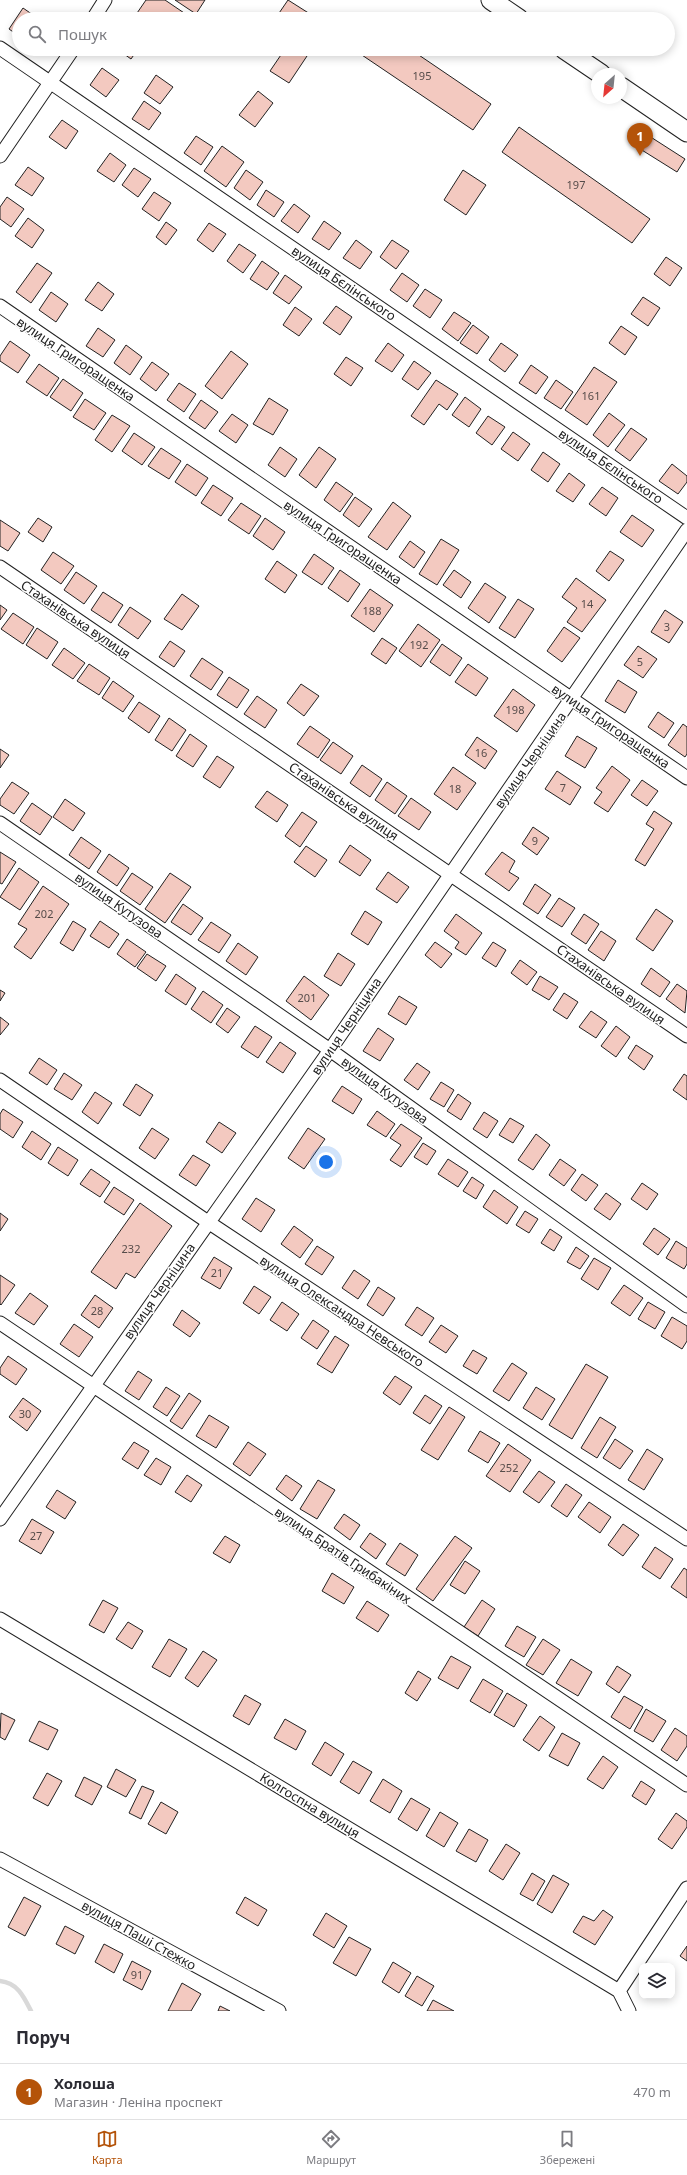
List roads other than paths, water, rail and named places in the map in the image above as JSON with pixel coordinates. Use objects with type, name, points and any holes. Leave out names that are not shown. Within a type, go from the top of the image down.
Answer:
[{"type":"main road","points":[[490,0],[508,12]]},
{"type":"main road","points":[[574,56],[592,68]]},
{"type":"main road","points":[[627,91],[687,132]]},
{"type":"street","points":[[97,12],[105,0]]},
{"type":"street","name":"вулиця Бєлінського","points":[[0,48],[687,518]]},
{"type":"street","points":[[0,156],[68,56]]},
{"type":"street","name":"вулиця Григоращенка","points":[[0,306],[687,778]]},
{"type":"street","name":"вулиця Черніцина","points":[[0,1519],[92,1386],[330,1050],[450,873],[572,700],[687,530]]},
{"type":"street","name":"Стаханівська вулиця","points":[[0,567],[687,1036]]},
{"type":"street","name":"вулиця Кутузова","points":[[0,823],[330,1050],[687,1306]]},
{"type":"street","name":"вулиця Олександра Невського","points":[[0,1080],[208,1222],[687,1539]]},
{"type":"street","name":"вулиця Братів Грибакіних","points":[[0,1323],[687,1785]]},
{"type":"street","name":"Колгоспна вулиця","points":[[0,1619],[619,1992]]},
{"type":"street","name":"вулиця Паші Стежко","points":[[0,1859],[279,2011]]},
{"type":"street","points":[[629,2011],[619,1992],[687,1888]]},
{"type":"waterway","points":[[0,1981],[6,1982],[16,1988],[23,1996],[31,2011]]},
{"type":"place","name":"Холоша","points":[[640,156]]}]
